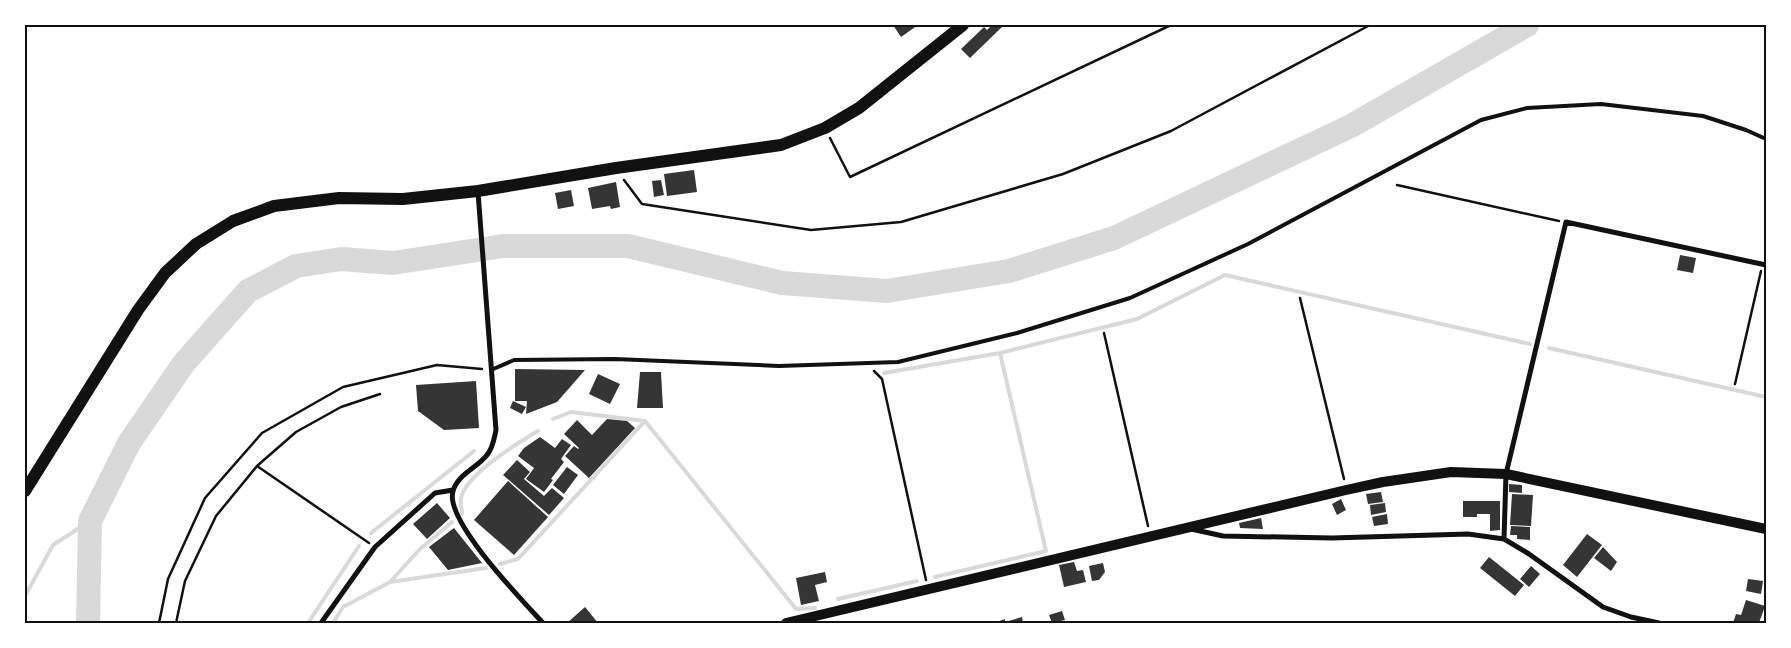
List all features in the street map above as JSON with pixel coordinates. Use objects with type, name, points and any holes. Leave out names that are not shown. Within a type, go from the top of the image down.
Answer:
[{"type":"main road","points":[[25,491],[138,310],[165,273],[196,244],[233,221],[274,206],[339,198],[403,199],[478,191],[616,168],[780,145],[825,128],[859,108],[963,25]]},
{"type":"main road","points":[[786,623],[1346,490],[1383,482],[1451,472],[1506,474],[1766,529]]},
{"type":"street","points":[[478,191],[496,430],[493,445],[486,456],[462,476],[453,490],[452,502],[462,526],[491,564],[543,623]]},
{"type":"street","points":[[1504,540],[1506,474],[1566,222],[1764,265]]},
{"type":"street","points":[[321,623],[375,548],[435,493],[453,490]]},
{"type":"street","points":[[1188,529],[1223,536],[1332,538],[1468,534],[1504,540],[1529,554],[1603,607],[1631,617],[1659,623]]},
{"type":"lane","points":[[491,370],[514,360],[615,359],[779,366],[898,362],[1017,333],[1138,294],[1248,244],[1481,120],[1527,108],[1601,104],[1703,116],[1746,130],[1766,139]]},
{"type":"path","points":[[825,128],[850,177],[1171,25]]},
{"type":"path","points":[[616,168],[642,204],[811,230],[901,222],[1063,174],[1171,131],[1370,25]]},
{"type":"path","points":[[1397,185],[1566,222]]},
{"type":"path","points":[[1735,384],[1764,265]]},
{"type":"path","points":[[1300,298],[1346,490]]},
{"type":"path","points":[[1104,332],[1150,537]]},
{"type":"path","points":[[159,623],[168,579],[205,498],[262,433],[343,387],[437,365],[491,370]]},
{"type":"path","points":[[865,371],[875,371],[882,379],[928,589]]},
{"type":"path","points":[[176,623],[185,580],[216,516],[256,466],[296,432],[341,407],[380,394]]},
{"type":"path","points":[[256,466],[375,548]]},
{"type":"building","points":[[893,25],[918,25],[901,37]]},
{"type":"building","points":[[992,25],[1004,25],[970,58],[961,49],[984,27],[987,30]]},
{"type":"building","points":[[694,170],[697,192],[667,196],[664,174]]},
{"type":"building","points":[[661,180],[664,195],[654,197],[652,181]]},
{"type":"building","points":[[616,182],[620,207],[611,209],[610,206],[592,209],[588,188]]},
{"type":"building","points":[[571,190],[574,206],[558,209],[555,193]]},
{"type":"building","points":[[1680,255],[1696,258],[1693,273],[1677,270]]},
{"type":"building","points":[[515,369],[585,370],[557,402],[526,414],[527,401],[515,401]]},
{"type":"building","points":[[640,372],[661,372],[663,408],[637,408]]},
{"type":"building","points":[[598,374],[620,384],[610,404],[589,394]]},
{"type":"building","points":[[476,381],[479,428],[444,430],[418,411],[416,385]]},
{"type":"building","points":[[513,401],[526,407],[522,414],[510,408]]},
{"type":"building","points":[[607,419],[627,421],[635,428],[589,478],[565,456],[574,446],[579,448],[564,434],[577,420],[592,435]]},
{"type":"building","points":[[540,437],[555,448],[562,439],[571,445],[561,459],[564,462],[544,492],[526,479],[534,468],[518,456],[524,448]]},
{"type":"building","points":[[517,460],[530,472],[524,479],[544,496],[552,488],[564,498],[549,515],[503,475]]},
{"type":"building","points":[[567,467],[578,475],[564,494],[553,485]]},
{"type":"building","points":[[508,481],[548,517],[514,555],[474,520]]},
{"type":"building","points":[[1509,484],[1522,485],[1522,493],[1509,492]]},
{"type":"building","points":[[1381,492],[1383,502],[1368,504],[1366,494]]},
{"type":"building","points":[[1512,494],[1533,495],[1531,526],[1510,525]]},
{"type":"building","points":[[1341,499],[1346,510],[1337,515],[1332,504]]},
{"type":"building","points":[[1463,501],[1500,501],[1500,530],[1490,531],[1490,514],[1477,514],[1477,517],[1463,517]]},
{"type":"building","points":[[437,503],[450,518],[427,539],[413,524]]},
{"type":"building","points":[[1385,503],[1386,512],[1371,515],[1370,505]]},
{"type":"building","points":[[1387,514],[1388,524],[1374,526],[1372,517]]},
{"type":"building","points":[[1261,518],[1263,529],[1240,528],[1239,523]]},
{"type":"building","points":[[1511,526],[1530,527],[1530,540],[1517,539],[1517,535],[1510,535]]},
{"type":"building","points":[[454,528],[482,563],[448,570],[429,547]]},
{"type":"building","points":[[1587,534],[1602,545],[1577,577],[1563,565]]},
{"type":"building","points":[[1603,547],[1617,562],[1611,571],[1594,558]]},
{"type":"building","points":[[1489,557],[1524,585],[1515,596],[1480,568]]},
{"type":"building","points":[[1074,562],[1077,571],[1083,570],[1086,582],[1064,587],[1059,565]]},
{"type":"building","points":[[1103,563],[1105,572],[1099,580],[1092,581],[1089,566]]},
{"type":"building","points":[[1531,566],[1540,574],[1529,587],[1520,579]]},
{"type":"building","points":[[825,572],[827,582],[815,585],[819,601],[801,605],[796,578]]},
{"type":"building","points":[[1748,579],[1763,581],[1761,594],[1746,591]]},
{"type":"building","points":[[1746,600],[1765,606],[1759,623],[1733,623],[1736,614],[1741,615]]},
{"type":"building","points":[[585,607],[598,623],[567,623]]},
{"type":"building","points":[[1062,611],[1065,620],[1052,623],[1049,615]]},
{"type":"building","points":[[1022,617],[1023,623],[994,623],[1005,619],[1005,622]]},
{"type":"waterway","points":[[88,623],[90,521],[129,443],[184,363],[248,291],[296,266],[341,259],[393,263],[503,246],[628,246],[782,283],[887,291],[1009,271],[1114,238],[1351,126],[1527,25]]},
{"type":"waterway","points":[[935,577],[1046,551],[1000,353],[1137,319],[1225,275],[1530,344]]},
{"type":"waterway","points":[[1549,348],[1766,397]]},
{"type":"waterway","points":[[884,373],[1000,353]]},
{"type":"waterway","points":[[553,419],[571,412],[645,421]]},
{"type":"waterway","points":[[500,564],[518,559],[645,421],[796,609],[815,608]]},
{"type":"waterway","points":[[462,514],[461,498],[472,479],[494,460],[538,431]]},
{"type":"waterway","points":[[371,533],[474,451]]},
{"type":"waterway","points":[[25,596],[53,545],[90,521]]},
{"type":"waterway","points":[[333,623],[343,607],[390,582],[420,549],[452,522]]},
{"type":"waterway","points":[[308,623],[359,546]]},
{"type":"waterway","points":[[390,582],[486,568]]},
{"type":"waterway","points":[[838,599],[917,581]]}]
